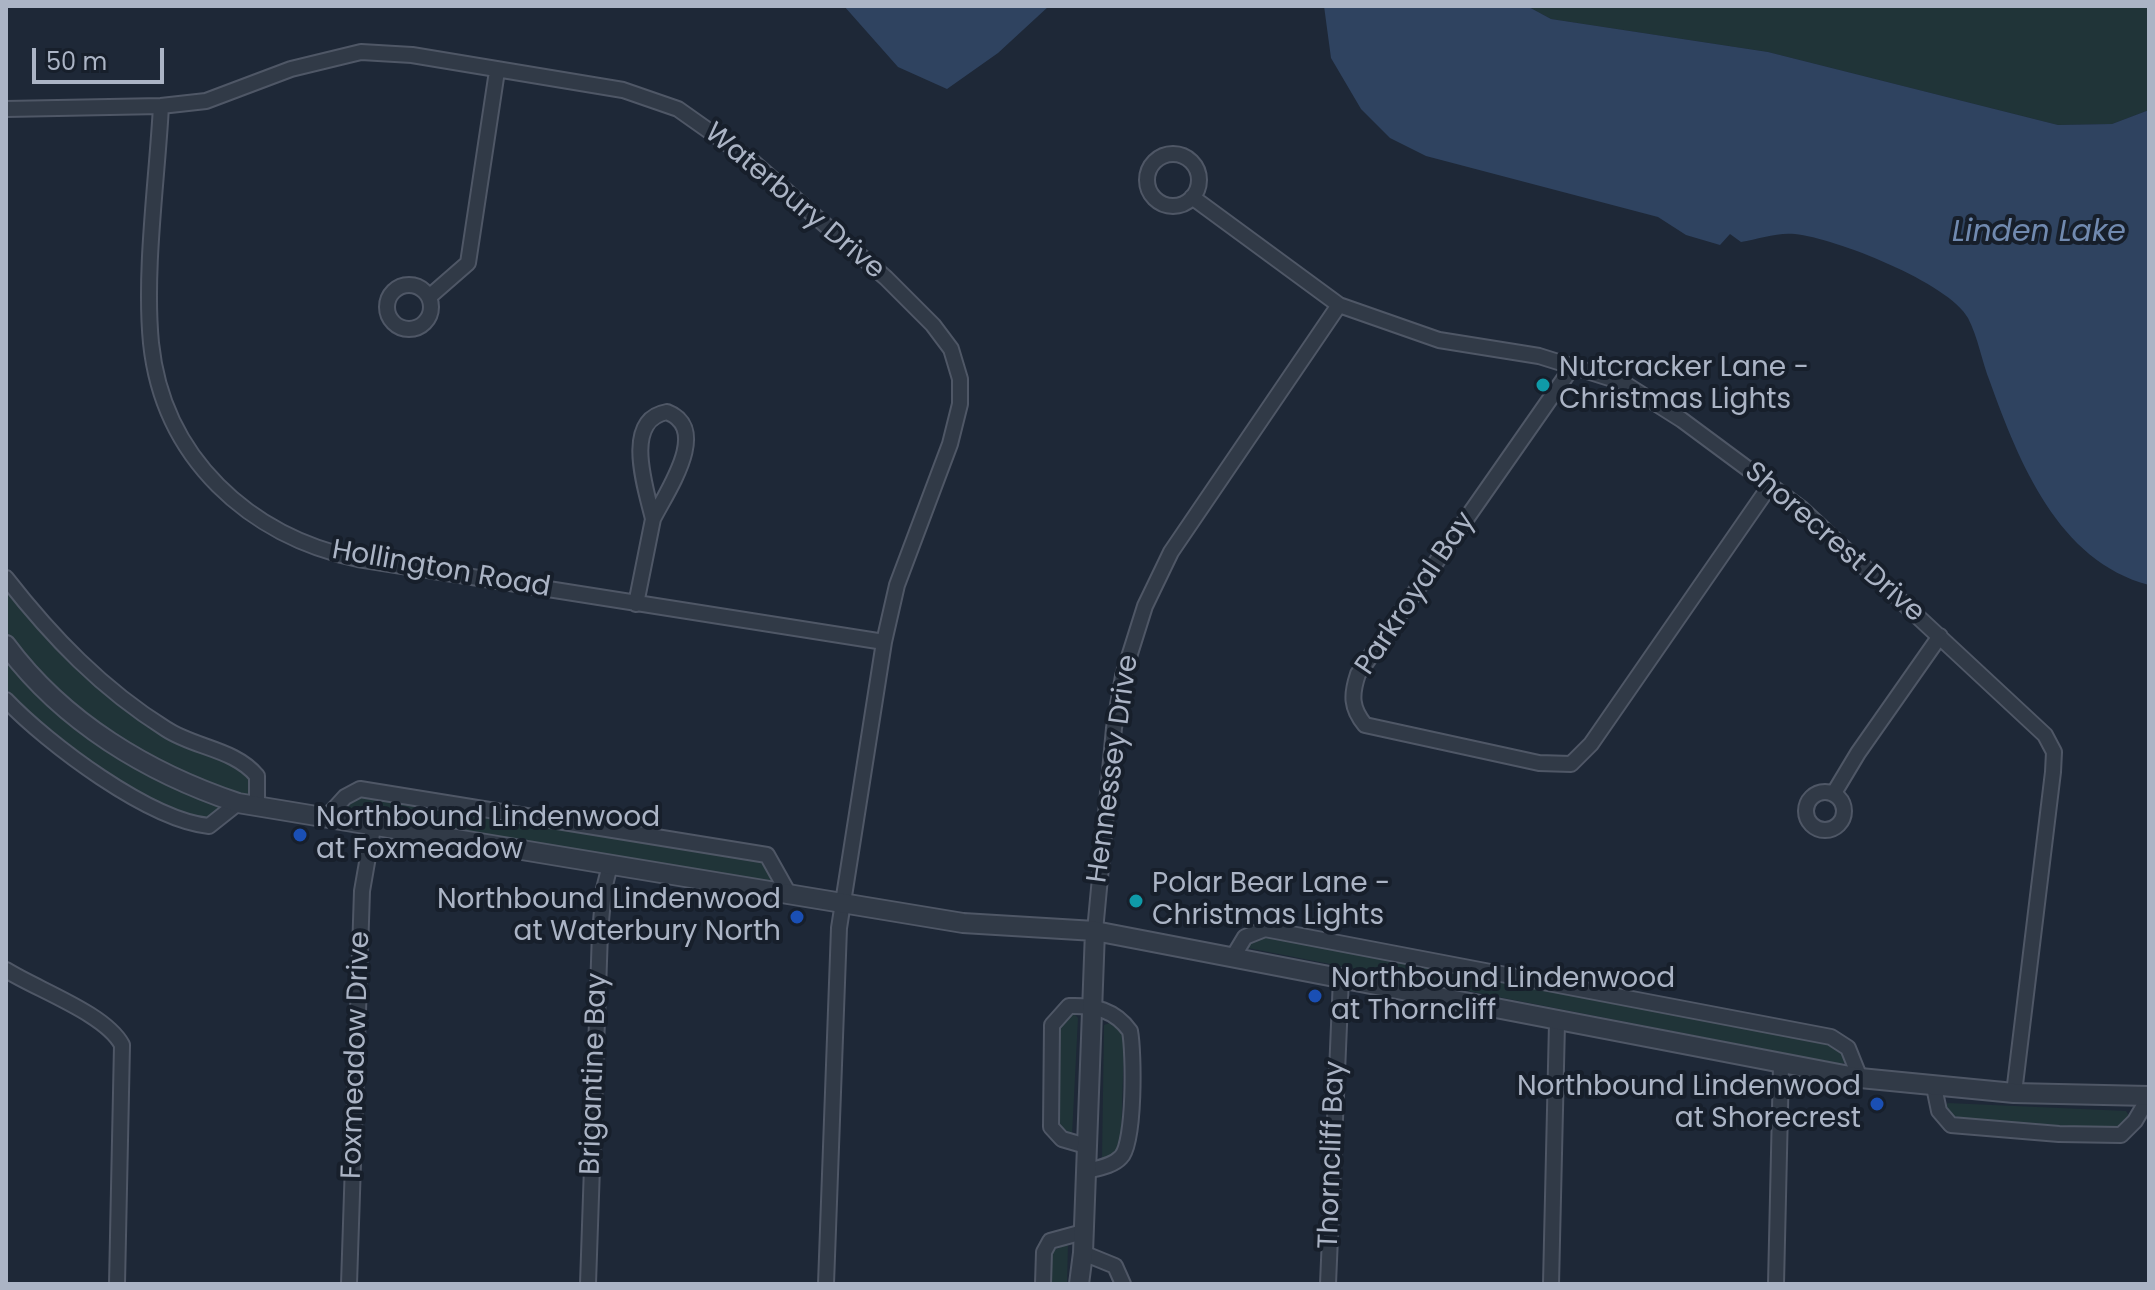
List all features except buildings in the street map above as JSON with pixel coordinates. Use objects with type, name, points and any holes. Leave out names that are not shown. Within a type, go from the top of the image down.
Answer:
[{"type":"street","name":"Waterbury Drive","points":[[6,109],[161,106],[206,101],[291,69],[361,52],[412,55],[623,90],[678,109],[753,162],[886,278],[933,325],[951,349],[960,379],[960,404],[950,444],[897,585],[884,642],[843,903]]},
{"type":"street","points":[[429,297],[468,263],[497,71]]},
{"type":"street","name":"Hollington Road","points":[[161,106],[150,297],[151,343],[172,417],[189,451],[216,485],[277,532],[331,553],[884,642]]},
{"type":"street","name":"Shorecrest Drive","points":[[1192,197],[1339,305],[1439,340],[1539,356],[1622,382],[1771,484],[1802,509],[2045,735],[2054,752],[2014,1093]]},
{"type":"street","name":"Hennessey Drive","points":[[1082,1281],[1095,931],[1114,728],[1123,676],[1145,606],[1171,552],[1339,305]]},
{"type":"street","name":"Parkroyal Bay","points":[[1573,366],[1358,674],[1352,693],[1354,712],[1365,725],[1539,763],[1571,764],[1582,756],[1771,484]]},
{"type":"street","points":[[636,604],[653,519],[673,479],[687,437],[686,426],[679,417],[667,412],[655,414],[647,421],[641,440],[643,476],[653,519]]},
{"type":"street","points":[[6,578],[84,669],[167,731],[247,764],[257,776],[247,804],[209,826],[195,825],[104,779],[59,748],[6,700]]},
{"type":"street","points":[[1834,793],[1858,753],[1940,636]]},
{"type":"street","points":[[6,645],[66,708],[123,751],[186,786],[247,804],[373,828],[963,923],[1095,931],[1781,1066],[1934,1087],[2149,1097],[2135,1121],[2121,1135],[2059,1134],[1951,1125],[1939,1111],[1934,1087]]},
{"type":"street","points":[[325,819],[345,797],[360,789],[767,855],[790,896]]},
{"type":"street","name":"Foxmeadow Drive","points":[[349,1284],[362,891],[373,828]]},
{"type":"street","name":"Brigantine Bay","points":[[588,1284],[600,932],[610,865]]},
{"type":"street","points":[[826,1284],[839,928],[843,903]]},
{"type":"street","points":[[1233,957],[1245,937],[1265,929],[1831,1037],[1848,1048],[1860,1078]]},
{"type":"street","points":[[6,970],[38,990],[105,1022],[122,1045],[117,1284]]},
{"type":"street","name":"Thorncliff Bay","points":[[1328,1284],[1341,978]]},
{"type":"street","points":[[1086,1146],[1062,1139],[1051,1127],[1052,1025],[1069,1006],[1093,1005],[1118,1018],[1130,1031],[1129,1138],[1123,1156],[1112,1164],[1086,1171]]},
{"type":"street","points":[[1551,1284],[1557,1023]]},
{"type":"street","points":[[1776,1284],[1781,1066]]},
{"type":"street","points":[[1043,1284],[1044,1252],[1050,1241],[1083,1232]]},
{"type":"street","points":[[1083,1253],[1115,1266],[1123,1284]]},
{"type":"green space","points":[[1527,6],[2149,6],[2149,110],[2112,124],[2058,125],[1768,52],[1551,19]]},
{"type":"green space","points":[[6,578],[37,617],[167,731],[247,764],[257,806],[238,803],[221,820],[193,815],[163,804],[104,771],[50,730],[6,689]]},
{"type":"green space","points":[[360,789],[767,855],[790,896],[325,819]]},
{"type":"green space","points":[[1266,935],[1825,1043],[1837,1046],[1847,1061],[1841,1064],[1248,948],[1251,942]]},
{"type":"green space","points":[[1074,1014],[1078,1018],[1072,1135],[1056,1122],[1060,1024]]},
{"type":"green space","points":[[1110,1023],[1120,1029],[1124,1042],[1121,1143],[1114,1155],[1102,1159],[1104,1025]]},
{"type":"green space","points":[[1948,1103],[2126,1111],[2129,1116],[2121,1126],[2111,1129],[1952,1118],[1944,1107]]},
{"type":"green space","points":[[1068,1243],[1067,1284],[1049,1284],[1053,1251]]},
{"type":"water","points":[[844,6],[1049,6],[998,53],[947,89],[898,67]]},
{"type":"water","name":"Linden Lake","points":[[1324,6],[1527,6],[1551,19],[1768,52],[2058,125],[2112,124],[2149,110],[2149,585],[2117,573],[2090,554],[2066,531],[2046,504],[2001,413],[1968,318],[1939,291],[1889,264],[1813,237],[1782,234],[1741,242],[1730,234],[1720,245],[1686,235],[1658,217],[1426,156],[1390,138],[1361,109],[1331,58]]},
{"type":"place","name":"Nutcracker Lane - Christmas Lights","points":[[1543,385]]},
{"type":"place","name":"Northbound Lindenwood at Foxmeadow","points":[[300,835]]},
{"type":"place","name":"Polar Bear Lane - Christmas Lights","points":[[1136,901]]},
{"type":"place","name":"Northbound Lindenwood at Waterbury North","points":[[797,917]]},
{"type":"place","name":"Northbound Lindenwood at Thorncliff","points":[[1315,996]]},
{"type":"place","name":"Northbound Lindenwood at Shorecrest","points":[[1877,1104]]}]
